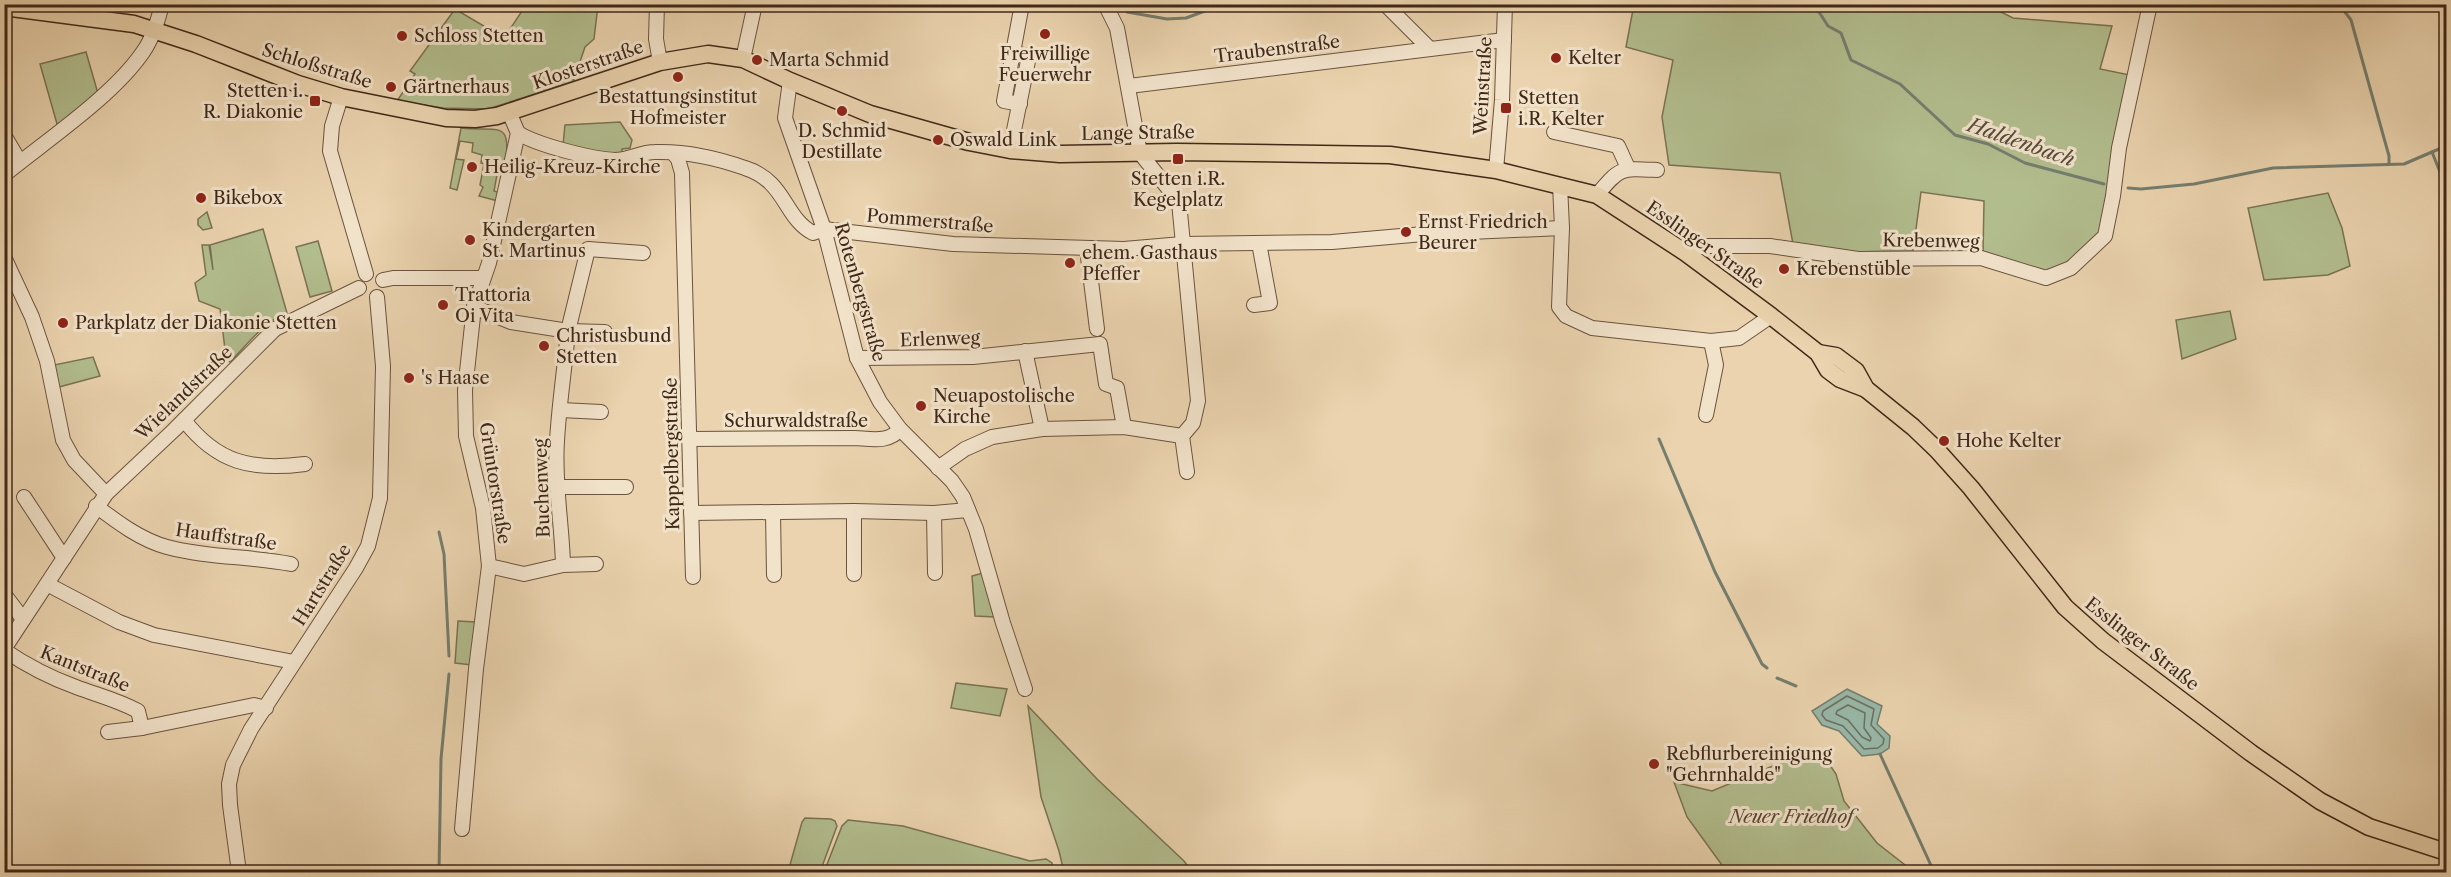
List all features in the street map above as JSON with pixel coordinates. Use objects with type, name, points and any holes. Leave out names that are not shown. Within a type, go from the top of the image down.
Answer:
[{"type":"main road","name":"Schloßstraße","points":[[4,8],[114,20],[155,30],[298,84],[341,97],[446,118],[483,118],[509,112]]},
{"type":"main road","name":"Lange Straße","points":[[660,62],[708,54],[743,59],[870,114],[969,142],[1010,150],[1059,154],[1177,152],[1390,155],[1496,170],[1560,185]]},
{"type":"main road","name":"Klosterstraße","points":[[509,112],[660,62]]},
{"type":"main road","name":"Esslinger Straße","points":[[1560,185],[1598,195],[1686,253],[1818,353],[1836,356],[1856,371],[1868,391],[1937,450],[1971,488],[2066,607],[2103,641],[2251,753],[2320,801],[2369,827],[2446,852]]},
{"type":"street","points":[[4,175],[118,81],[144,52],[155,30],[162,4]]},
{"type":"street","name":"Klosterstraße","points":[[657,4],[656,39],[660,62]]},
{"type":"street","points":[[743,59],[754,4]]},
{"type":"street","points":[[1010,150],[1020,104],[1004,101],[1022,4]]},
{"type":"street","points":[[1105,4],[1117,28],[1140,153],[1179,202],[1198,401],[1193,423],[1182,436],[1187,472]]},
{"type":"street","points":[[1385,4],[1429,48]]},
{"type":"street","name":"Weinstraße","points":[[1496,170],[1502,100],[1505,4]]},
{"type":"street","name":"Krebenweg","points":[[1686,253],[1703,246],[1770,246],[1858,259],[1981,258],[2046,278],[2072,268],[2105,236],[2119,148],[2150,4]]},
{"type":"street","points":[[2205,4],[2270,4]]},
{"type":"street","name":"Traubenstraße","points":[[1129,86],[1504,40]]},
{"type":"street","name":"Rotenbergstraße","points":[[790,81],[785,118],[825,229],[857,358],[880,402],[900,429],[952,481],[963,497],[976,529],[1002,623],[1025,689]]},
{"type":"street","points":[[341,97],[332,126],[330,151],[366,274]]},
{"type":"street","points":[[509,112],[518,133]]},
{"type":"street","points":[[1554,132],[1618,146],[1628,168]]},
{"type":"street","name":"Pommerstraße","points":[[518,133],[528,140],[591,157],[617,160],[641,153],[693,154],[748,168],[772,181],[804,228],[813,233],[825,229],[953,244],[1124,249],[1182,244],[1332,242],[1424,234],[1562,228]]},
{"type":"street","name":"Grüntorstraße","points":[[462,829],[476,669],[489,566],[483,508],[466,436],[465,390],[474,307],[489,263],[518,133]]},
{"type":"street","points":[[4,135],[20,162]]},
{"type":"street","name":"Kappelbergstraße","points":[[673,153],[678,159],[682,173],[693,577]]},
{"type":"street","points":[[1598,195],[1615,173],[1628,168],[1657,170]]},
{"type":"street","points":[[1560,185],[1562,228],[1559,307],[1566,316],[1592,328],[1711,340],[1739,338],[1771,316]]},
{"type":"street","points":[[1254,305],[1270,303],[1259,243]]},
{"type":"street","name":"Buchenweg","points":[[562,565],[562,528],[557,487],[557,441],[568,331],[588,249],[643,253]]},
{"type":"street","points":[[1087,249],[1097,329]]},
{"type":"street","points":[[4,257],[32,317],[47,361],[63,440],[74,460],[106,494]]},
{"type":"street","points":[[377,297],[366,297],[359,288],[359,281],[366,274],[374,273],[383,280],[483,278]]},
{"type":"street","name":"Hartstraße","points":[[239,873],[233,839],[229,784],[233,765],[242,746],[294,662],[357,568],[375,526],[380,498],[383,366],[377,297],[384,290],[383,280]]},
{"type":"street","name":"Wielandstraße","points":[[4,649],[106,494],[275,329],[359,288]]},
{"type":"street","points":[[474,307],[511,322],[568,331],[605,332]]},
{"type":"street","points":[[1706,415],[1716,365],[1711,340]]},
{"type":"street","name":"Erlenweg","points":[[857,358],[973,357],[1100,344],[1106,384],[1117,388],[1124,427]]},
{"type":"street","points":[[1024,351],[1042,429]]},
{"type":"street","points":[[561,410],[601,412]]},
{"type":"street","points":[[184,420],[198,438],[221,456],[250,465],[304,464]]},
{"type":"street","points":[[938,468],[965,449],[992,437],[1042,429],[1124,427],[1182,436]]},
{"type":"street","name":"Schurwaldstraße","points":[[689,439],[880,439],[895,435],[900,429]]},
{"type":"street","points":[[557,487],[626,487]]},
{"type":"street","points":[[24,497],[64,558]]},
{"type":"street","name":"Hauffstraße","points":[[96,506],[124,526],[165,547],[194,553],[291,564]]},
{"type":"street","points":[[691,513],[854,511],[934,513],[968,510]]},
{"type":"street","points":[[854,511],[855,574]]},
{"type":"street","points":[[773,512],[774,575]]},
{"type":"street","points":[[934,513],[935,573]]},
{"type":"street","points":[[489,566],[524,574],[562,565],[596,564]]},
{"type":"street","points":[[47,584],[119,622],[154,635],[294,662]]},
{"type":"street","points":[[4,594],[23,619]]},
{"type":"street","name":"Kantstraße","points":[[4,649],[23,663],[73,687],[126,704],[138,711],[142,728]]},
{"type":"street","points":[[108,732],[142,728],[254,705],[266,708]]},
{"type":"green space","points":[[1634,4],[1985,4],[2013,18],[2112,26],[2100,69],[2130,75],[2100,234],[2069,265],[2047,271],[1983,254],[1984,201],[1921,192],[1913,251],[1846,252],[1793,244],[1780,173],[1669,165],[1662,117],[1673,60],[1626,47]]},
{"type":"green space","points":[[526,5],[598,5],[594,39],[585,47],[573,82],[488,109],[443,108],[397,101],[415,74],[410,71],[455,9],[504,38]]},
{"type":"green space","points":[[86,52],[99,97],[59,131],[40,64]]},
{"type":"green space","points":[[620,122],[632,140],[630,148],[622,149],[622,154],[606,155],[563,145],[565,125]]},
{"type":"green space","points":[[461,128],[494,129],[505,135],[507,153],[505,170],[498,169],[494,191],[500,193],[498,201],[479,196],[483,187],[480,185],[484,164],[481,163],[482,155],[472,152],[473,143],[460,141],[456,159],[464,160],[457,190],[450,188]]},
{"type":"green space","points":[[2328,193],[2342,228],[2350,266],[2328,275],[2264,280],[2248,208]]},
{"type":"green space","points":[[207,212],[212,228],[203,230],[198,225],[198,219]]},
{"type":"green space","points":[[263,229],[287,313],[263,328],[230,362],[226,357],[220,309],[199,301],[195,283],[206,275],[202,245],[209,245],[213,270],[210,245]]},
{"type":"green space","points":[[318,241],[332,291],[310,297],[296,247]]},
{"type":"green space","points":[[2230,311],[2236,339],[2182,359],[2176,320]]},
{"type":"green space","points":[[93,357],[100,376],[59,387],[54,365]]},
{"type":"green space","points":[[983,573],[995,617],[975,616],[972,576]]},
{"type":"green space","points":[[458,621],[475,622],[472,665],[455,663]]},
{"type":"green space","points":[[956,683],[1007,689],[1000,716],[951,708]]},
{"type":"green space","points":[[1028,706],[1097,779],[1184,861],[1192,872],[1064,872],[1041,797]]},
{"type":"green space","name":"Neuer Friedhof","points":[[1819,749],[1836,774],[1844,801],[1877,843],[1914,872],[1727,872],[1687,817],[1674,782],[1712,791]]},
{"type":"green space","points":[[805,818],[831,819],[837,826],[820,872],[788,872],[802,822]]},
{"type":"green space","points":[[848,820],[903,826],[1030,861],[1046,859],[1052,863],[1054,872],[824,872],[842,826]]},
{"type":"water","points":[[1847,689],[1882,706],[1877,724],[1890,736],[1889,748],[1880,754],[1862,756],[1839,731],[1822,725],[1812,711]]},
{"type":"waterway","name":"Haldenbach","points":[[1127,12],[1167,19],[1186,18],[1224,4]]},
{"type":"waterway","name":"Haldenbach","points":[[1802,4],[1819,12],[1828,26],[1841,33],[1851,60],[1900,84],[1955,135],[1988,144],[2025,163],[2104,184]]},
{"type":"waterway","points":[[2339,4],[2351,20],[2389,156],[2389,164]]},
{"type":"waterway","name":"Haldenbach","points":[[2128,188],[2194,184],[2273,168],[2404,164],[2446,146]]},
{"type":"waterway","points":[[2432,152],[2440,172]]},
{"type":"waterway","points":[[2443,182],[2446,190]]},
{"type":"waterway","points":[[1659,439],[1715,572],[1762,664],[1767,668]]},
{"type":"waterway","points":[[439,532],[444,554],[449,656]]},
{"type":"waterway","points":[[439,872],[441,759],[449,674]]},
{"type":"waterway","points":[[1777,678],[1796,686]]},
{"type":"waterway","points":[[1880,754],[1934,872]]},
{"type":"place","name":"Freiwillige Feuerwehr","points":[[1045,34]]},
{"type":"place","name":"Schloss Stetten","points":[[402,36]]},
{"type":"place","name":"Kelter","points":[[1556,58]]},
{"type":"place","name":"Marta Schmid","points":[[757,60]]},
{"type":"place","name":"Bestattungsinstitut Hofmeister","points":[[678,77]]},
{"type":"place","name":"Gärtnerhaus","points":[[391,87]]},
{"type":"place","name":"Stetten i. R. Diakonie","points":[[315,101]]},
{"type":"place","name":"Stetten i.R. Kelter","points":[[1506,108]]},
{"type":"place","name":"D. Schmid Destillate","points":[[842,111]]},
{"type":"place","name":"Oswald Link","points":[[938,140]]},
{"type":"place","name":"Stetten i.R. Kegelplatz","points":[[1178,159]]},
{"type":"place","name":"Heilig-Kreuz-Kirche","points":[[472,167]]},
{"type":"place","name":"Bikebox","points":[[201,198]]},
{"type":"place","name":"Ernst Friedrich Beurer","points":[[1406,232]]},
{"type":"place","name":"Kindergarten St. Martinus","points":[[470,240]]},
{"type":"place","name":"ehem. Gasthaus Pfeffer","points":[[1070,263]]},
{"type":"place","name":"Krebenstüble","points":[[1784,269]]},
{"type":"place","name":"Trattoria Oi Vita","points":[[443,305]]},
{"type":"place","name":"Parkplatz der Diakonie Stetten","points":[[63,323]]},
{"type":"place","name":"Christusbund Stetten","points":[[544,346]]},
{"type":"place","name":"'s Haase","points":[[409,378]]},
{"type":"place","name":"Neuapostolische Kirche","points":[[921,406]]},
{"type":"place","name":"Hohe Kelter","points":[[1944,441]]},
{"type":"place","name":"Rebflurbereinigung \"Gehrnhalde\"","points":[[1654,764]]}]
